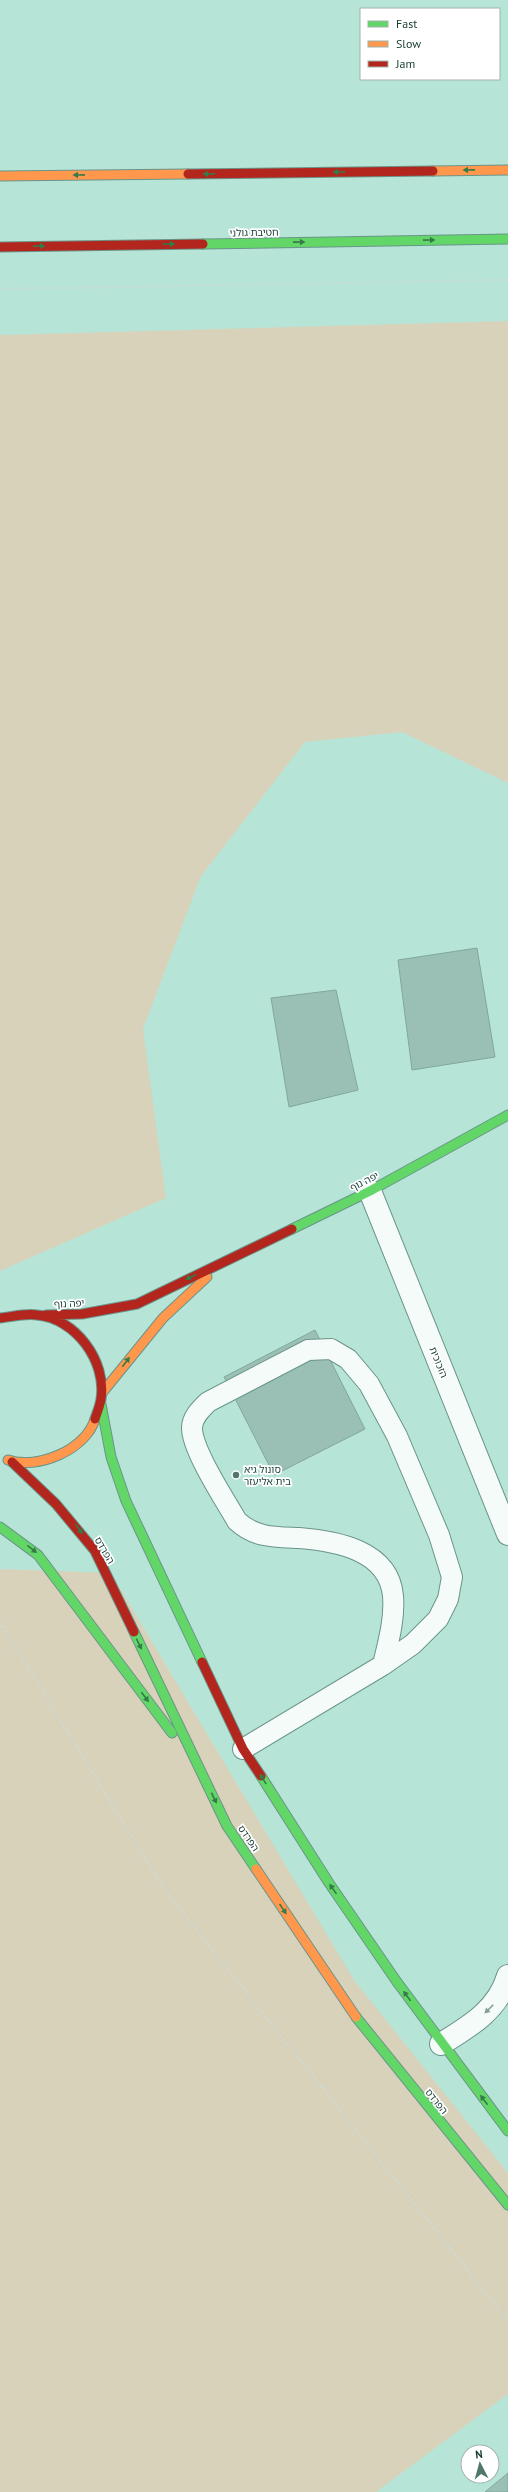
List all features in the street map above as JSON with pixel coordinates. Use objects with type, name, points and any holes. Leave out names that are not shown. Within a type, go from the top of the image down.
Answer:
[{"type":"street","points":[[0,176],[508,170]]},
{"type":"street","name":"חטיבת גולני","points":[[0,247],[508,239]]},
{"type":"street","name":"יפה נוף","points":[[46,1315],[82,1314],[137,1304],[370,1191],[508,1115]]},
{"type":"street","name":"הזכוכית","points":[[370,1191],[508,1534]]},
{"type":"street","name":"יפה נוף","points":[[102,1393],[163,1318],[226,1260]]},
{"type":"street","points":[[0,1318],[23,1313],[46,1315],[69,1326],[88,1344],[100,1367],[102,1393],[101,1404],[111,1457],[126,1501],[244,1749],[329,1883],[441,2044],[508,2131]]},
{"type":"street","points":[[0,1457],[12,1462],[35,1463],[55,1458],[73,1448],[87,1433],[101,1404]]},
{"type":"street","name":"הפרדס","points":[[12,1462],[37,1482],[70,1516],[95,1551],[227,1826],[352,2013],[508,2206]]},
{"type":"street","points":[[0,1527],[38,1554],[202,1774]]},
{"type":"street","points":[[441,2044],[474,2024],[497,2000],[508,1976]]},
{"type":"lane","points":[[244,1749],[383,1665],[413,1644],[438,1619],[448,1599],[452,1577],[439,1535],[420,1487],[369,1384],[348,1360],[331,1349],[308,1350],[208,1402],[197,1413],[192,1427],[195,1445],[237,1521],[247,1530],[263,1536],[320,1540],[346,1546],[378,1562],[387,1575],[393,1595],[392,1621],[383,1665]]},
{"type":"path","points":[[0,289],[508,280]]},
{"type":"path","points":[[0,1622],[164,1889],[508,2321]]},
{"type":"shaded area","points":[[508,321],[508,783],[402,732],[305,742],[201,876],[143,1029],[166,1198],[0,1271],[0,335]]},
{"type":"shaded area","points":[[0,1569],[111,1573],[354,1980],[508,2173],[508,2394],[376,2492],[0,2492]]},
{"type":"building","points":[[477,948],[495,1057],[412,1070],[398,960]]},
{"type":"building","points":[[336,990],[358,1090],[289,1107],[271,998]]},
{"type":"building","points":[[315,1330],[365,1429],[274,1475],[224,1377]]},
{"type":"building","points":[[508,2473],[508,2492],[485,2492],[495,2484],[500,2484],[500,2480]]},
{"type":"traffic: fast","points":[[203,244],[508,239]]},
{"type":"traffic: fast","points":[[292,1229],[370,1191],[508,1115]]},
{"type":"traffic: fast","points":[[101,1404],[111,1457],[126,1501],[202,1662]]},
{"type":"traffic: fast","points":[[0,1527],[38,1555],[172,1733]]},
{"type":"traffic: fast","points":[[134,1632],[227,1826],[256,1869]]},
{"type":"traffic: fast","points":[[261,1776],[329,1883],[397,1982],[508,2131]]},
{"type":"traffic: fast","points":[[356,2017],[508,2205]]},
{"type":"traffic: slow","points":[[433,171],[508,170]]},
{"type":"traffic: slow","points":[[0,176],[188,174]]},
{"type":"traffic: slow","points":[[102,1393],[163,1318],[207,1277]]},
{"type":"traffic: slow","points":[[8,1460],[33,1462],[46,1460],[59,1455],[82,1440],[90,1430],[95,1419]]},
{"type":"traffic: slow","points":[[256,1869],[356,2017]]},
{"type":"traffic: jam","points":[[188,174],[433,171]]},
{"type":"traffic: jam","points":[[0,247],[203,244]]},
{"type":"traffic: jam","points":[[46,1315],[82,1314],[137,1304],[292,1229]]},
{"type":"traffic: jam","points":[[0,1318],[37,1315],[51,1318],[64,1324],[76,1333],[86,1344],[99,1370],[102,1385],[101,1399],[95,1419]]},
{"type":"traffic: jam","points":[[12,1462],[56,1504],[95,1551],[134,1632]]},
{"type":"traffic: jam","points":[[202,1662],[243,1749],[261,1776]]},
{"type":"place","name":"סונול גיא בית אליעזר","points":[[236,1475]]}]
